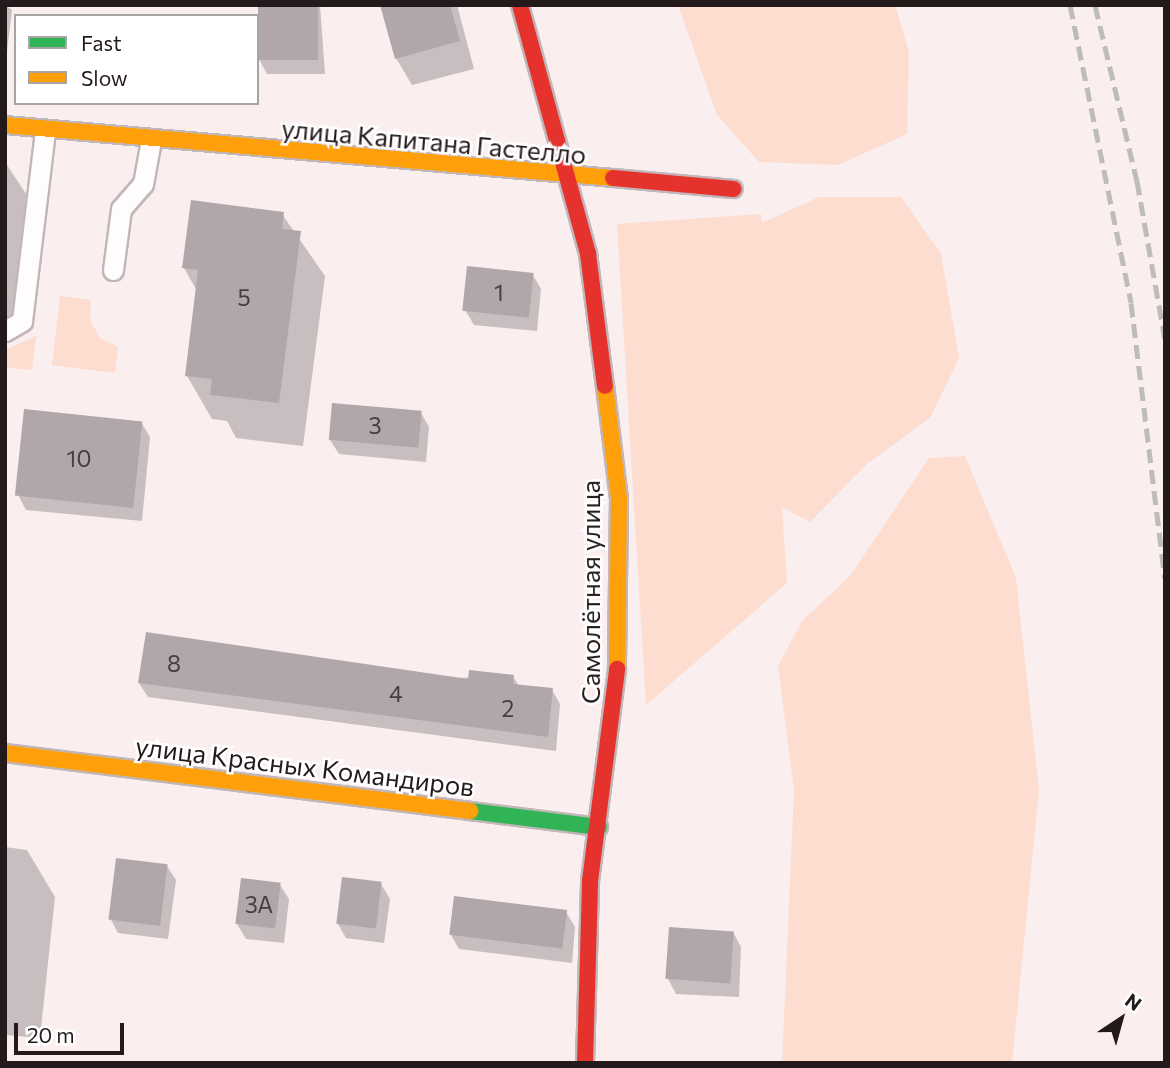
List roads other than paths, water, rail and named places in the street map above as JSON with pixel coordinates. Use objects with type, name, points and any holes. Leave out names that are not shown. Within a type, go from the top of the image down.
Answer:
[{"type":"street","name":"Самолётная улица","points":[[520,5],[588,254],[619,499],[617,663],[590,881],[584,1063]]},
{"type":"street","name":"улица Капитана Гастелло","points":[[5,125],[566,179],[733,189]]},
{"type":"street","name":"улица Красных Командиров","points":[[5,753],[598,827]]},
{"type":"lane","points":[[5,331],[18,330],[22,321],[45,130]]},
{"type":"lane","points":[[113,270],[121,209],[143,184],[150,140]]},
{"type":"railway","points":[[1070,5],[1131,303],[1165,578]]},
{"type":"railway","points":[[1095,5],[1137,181],[1165,339]]}]
